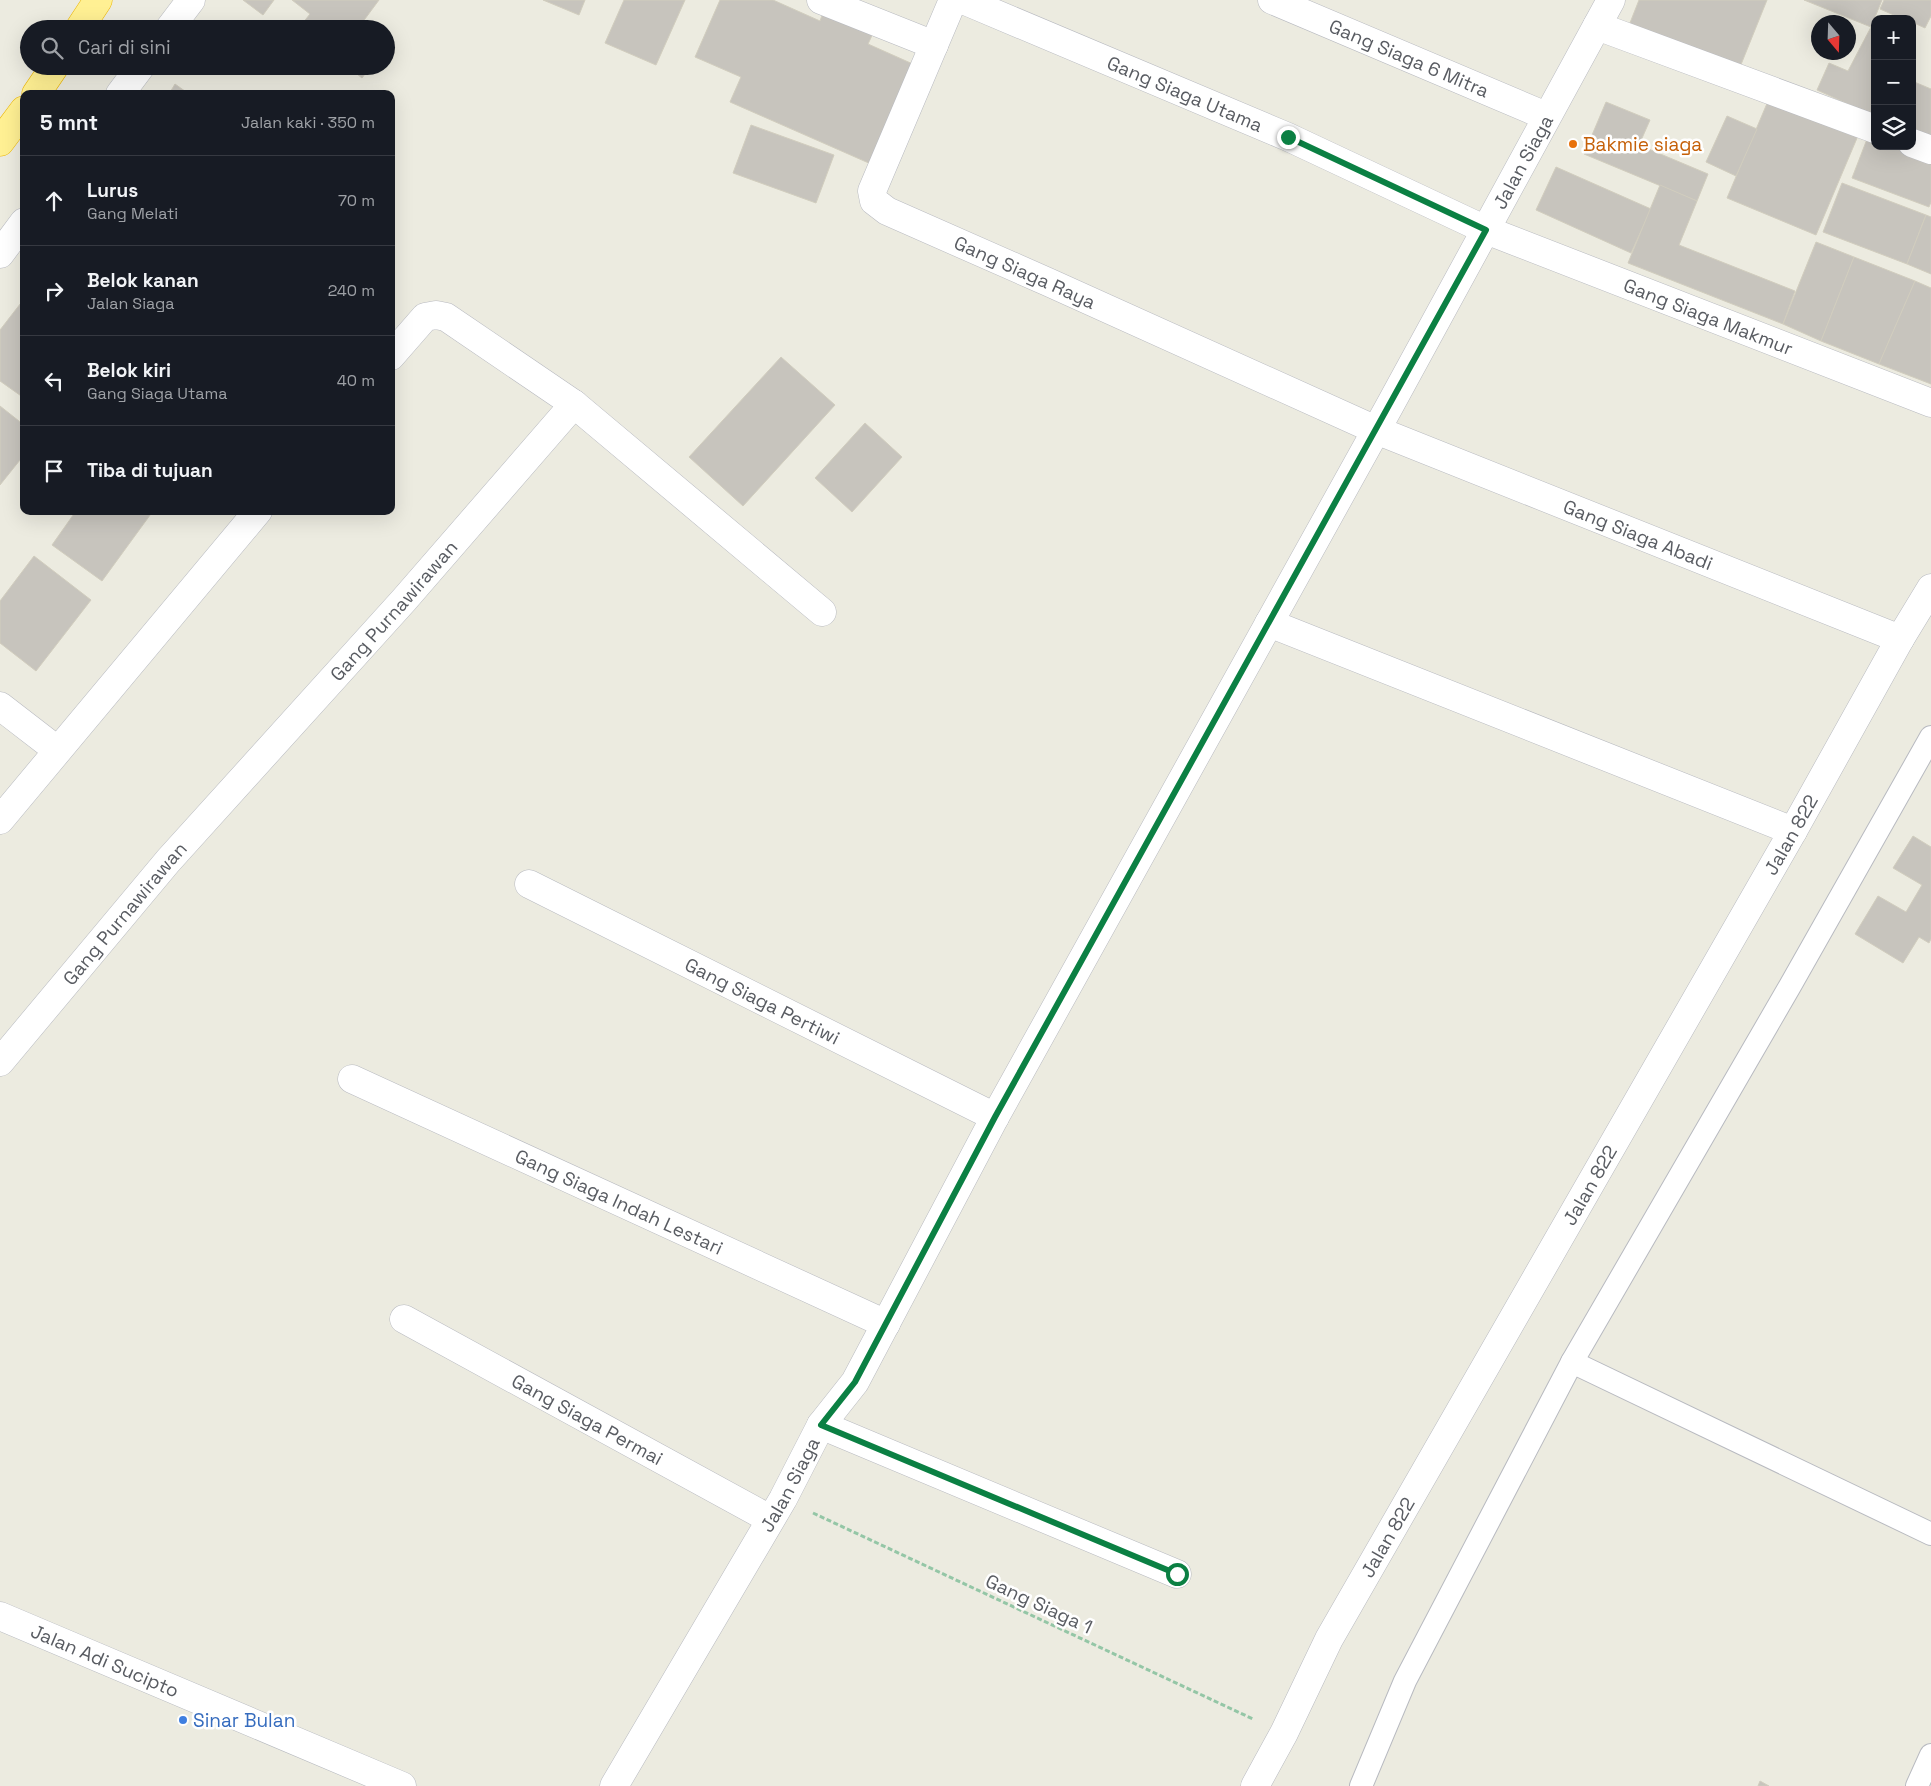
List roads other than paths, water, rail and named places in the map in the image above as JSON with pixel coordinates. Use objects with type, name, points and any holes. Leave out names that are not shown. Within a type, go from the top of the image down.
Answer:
[{"type":"highway","points":[[85,20],[98,0]]},
{"type":"highway","points":[[39,90],[49,75]]},
{"type":"highway","points":[[0,142],[20,115]]},
{"type":"street","points":[[176,20],[191,0]]},
{"type":"street","points":[[821,0],[934,45]]},
{"type":"street","name":"Gang Siaga Raya","points":[[954,0],[872,191],[874,201],[887,211],[1376,430]]},
{"type":"street","name":"Gang Siaga Utama","points":[[963,0],[1288,137],[1486,230]]},
{"type":"street","name":"Gang Siaga 6 Mitra","points":[[1272,0],[1546,116]]},
{"type":"street","name":"Jalan Siaga","points":[[614,1786],[776,1509],[821,1425],[855,1382],[995,1117],[1376,430],[1611,0]]},
{"type":"street","points":[[1597,26],[1871,129]]},
{"type":"street","points":[[123,90],[134,75]]},
{"type":"street","points":[[1916,145],[1931,150]]},
{"type":"street","points":[[0,254],[20,227]]},
{"type":"street","name":"Gang Siaga Makmur","points":[[1486,230],[1931,403]]},
{"type":"street","points":[[395,351],[425,317],[436,315],[446,317],[574,404],[822,612]]},
{"type":"street","name":"Gang Purnawirawan","points":[[0,1062],[168,861],[404,600],[574,404]]},
{"type":"street","name":"Gang Siaga Abadi","points":[[1376,430],[1900,639]]},
{"type":"street","points":[[0,820],[255,515]]},
{"type":"street","name":"Jalan 822","points":[[1255,1786],[1284,1734],[1328,1639],[1793,831],[1900,639],[1931,588]]},
{"type":"street","points":[[1269,624],[1793,831]]},
{"type":"street","points":[[0,706],[57,750]]},
{"type":"street","name":"Gang Siaga Pertiwi","points":[[529,884],[995,1117]]},
{"type":"street","name":"Gang Siaga Indah Lestari","points":[[352,1079],[886,1324]]},
{"type":"street","name":"Gang Siaga Permai","points":[[404,1319],[776,1509]]},
{"type":"street","points":[[821,1425],[1177,1574]]},
{"type":"street","name":"Jalan Adi Sucipto","points":[[0,1616],[402,1786]]},
{"type":"lane","points":[[1361,1786],[1405,1680],[1572,1362],[1785,995],[1931,737]]},
{"type":"lane","points":[[1572,1362],[1931,1534]]},
{"type":"lane","points":[[1917,1786],[1931,1755]]},
{"type":"place","name":"Bakmie siaga","points":[[1573,144]]},
{"type":"place","name":"Sinar Bulan","points":[[183,1720]]}]
